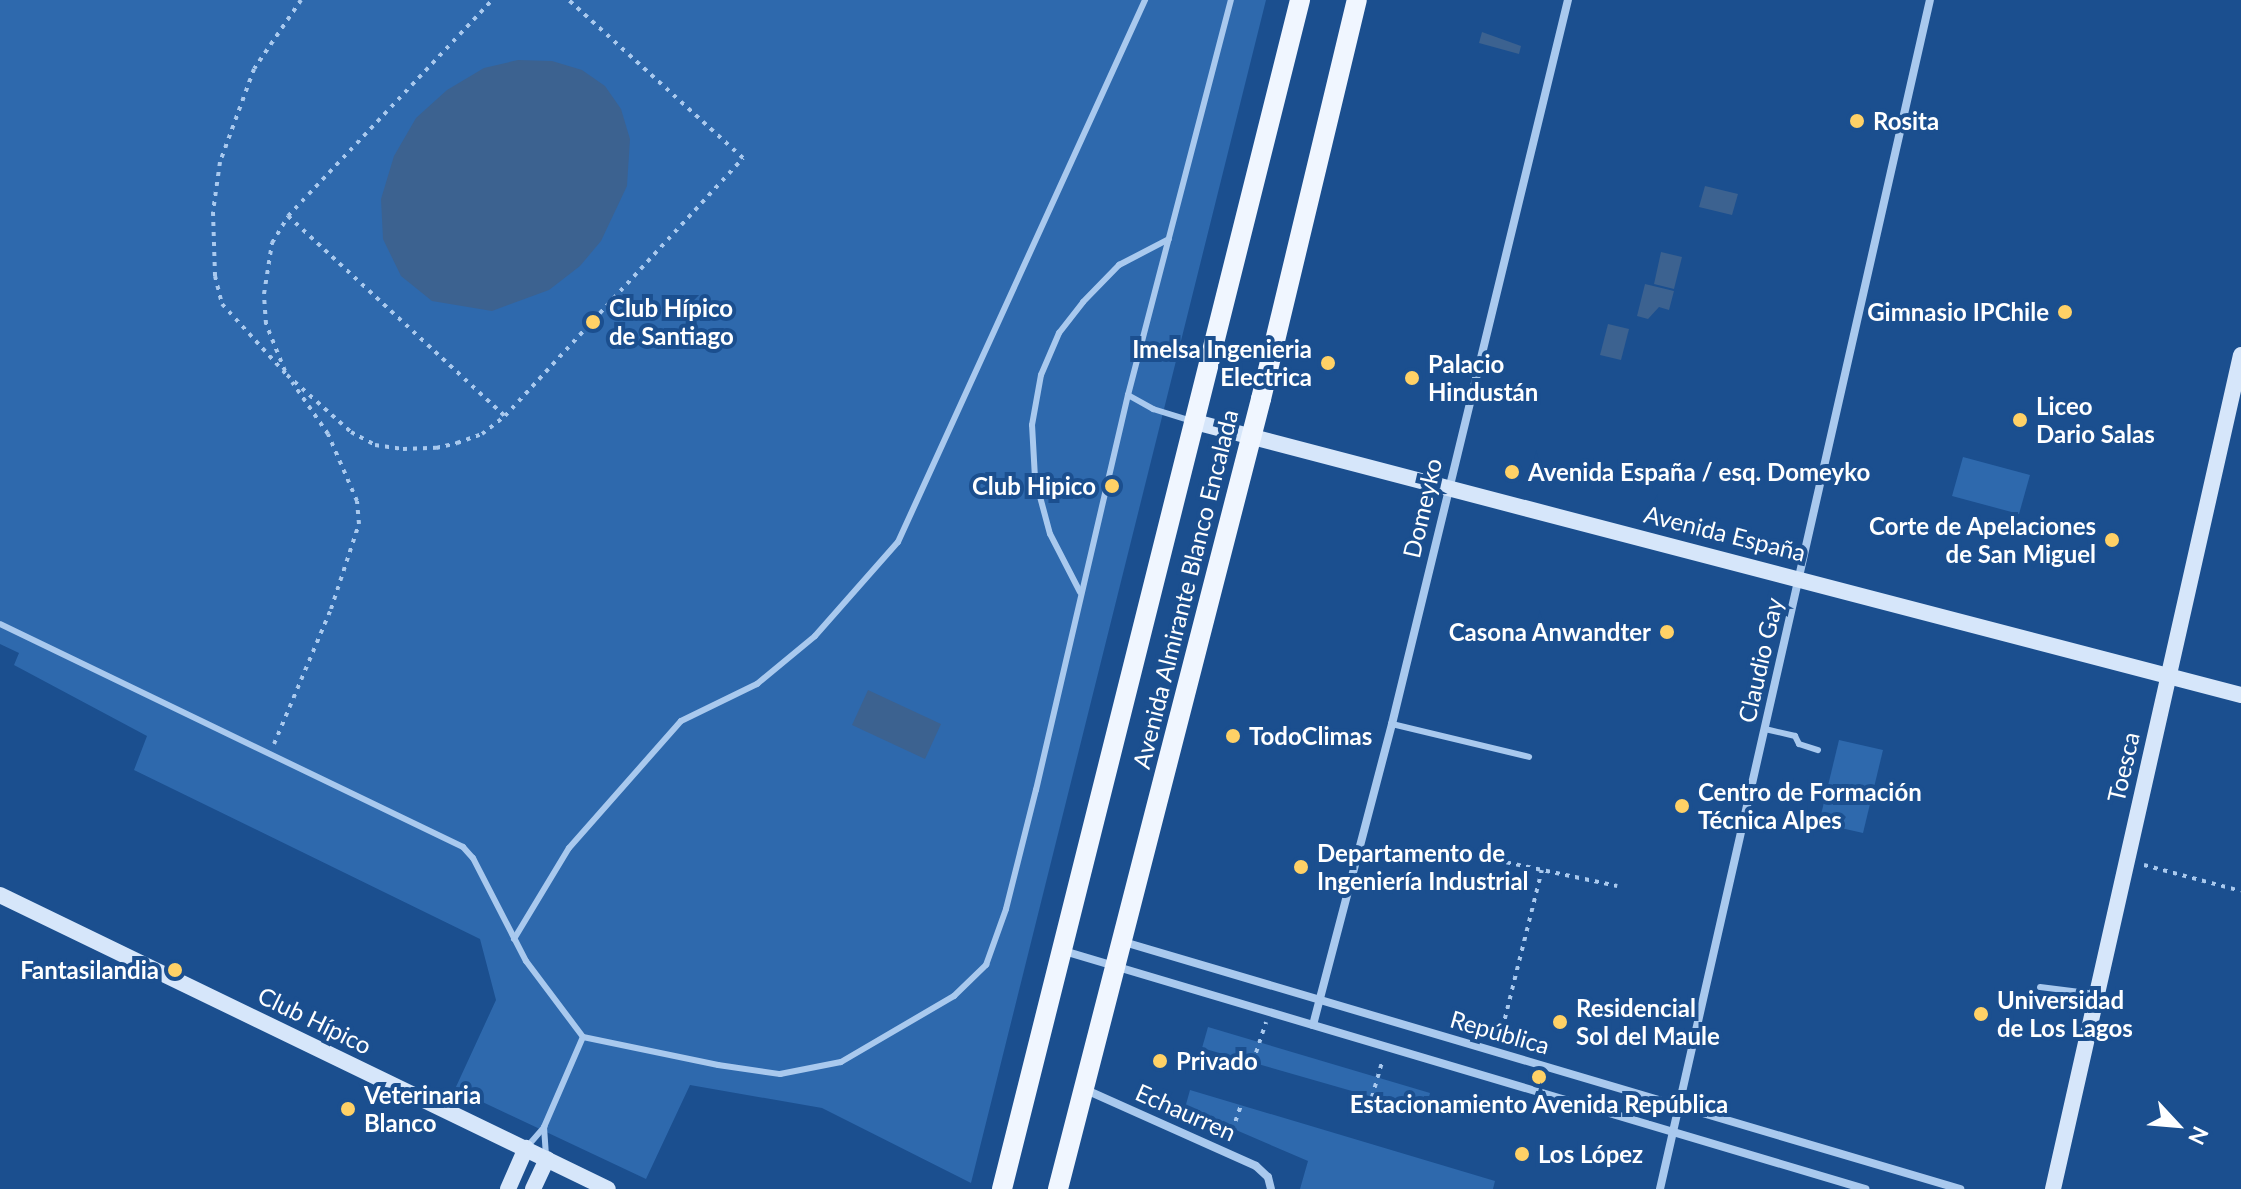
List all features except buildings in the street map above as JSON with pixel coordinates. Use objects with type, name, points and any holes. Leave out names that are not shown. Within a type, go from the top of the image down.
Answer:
[{"type":"main road","name":"Avenida Almirante Blanco Encalada","points":[[1002,1189],[1300,0]]},
{"type":"main road","name":"Avenida Almirante Blanco Encalada","points":[[1058,1189],[1251,436],[1357,0]]},
{"type":"street","name":"Domeyko","points":[[1313,1025],[1392,724],[1568,0]]},
{"type":"street","name":"Claudio Gay","points":[[1660,1189],[1930,0]]},
{"type":"street","name":"Toesca","points":[[2053,1189],[2241,355]]},
{"type":"street","name":"Avenida España","points":[[1195,422],[1799,577],[2241,695]]},
{"type":"street","name":"Club Hípico","points":[[0,895],[608,1189]]},
{"type":"street","name":"República","points":[[1122,941],[1960,1189]]},
{"type":"street","name":"República","points":[[1063,950],[1865,1189]]},
{"type":"street","name":"Echaurren","points":[[1084,1089],[1256,1166],[1268,1177],[1271,1189]]},
{"type":"street","points":[[508,1189],[526,1148]]},
{"type":"street","points":[[533,1189],[547,1159]]},
{"type":"lane","points":[[514,939],[569,848],[681,721],[757,684],[815,636],[898,542],[1145,0]]},
{"type":"lane","points":[[0,624],[463,847],[473,858],[514,939],[583,1037],[718,1065],[780,1074],[841,1062],[954,996],[986,965],[1006,909],[1128,395],[1231,0]]},
{"type":"lane","points":[[1080,592],[1050,534],[1035,478],[1032,425],[1041,375],[1059,333],[1083,302],[1119,265],[1170,239]]},
{"type":"lane","points":[[1128,395],[1153,409],[1195,422]]},
{"type":"lane","points":[[1392,724],[1529,757]]},
{"type":"lane","points":[[1765,729],[1795,736],[1799,744],[1818,750]]},
{"type":"lane","points":[[2040,987],[2096,994]]},
{"type":"lane","points":[[526,1148],[544,1127],[583,1037]]},
{"type":"lane","points":[[544,1127],[547,1159]]},
{"type":"path","points":[[301,0],[274,36],[249,81],[220,162],[212,247],[222,304],[287,375],[351,432],[375,445],[436,448],[482,434],[505,416],[743,158],[569,0]]},
{"type":"path","points":[[269,754],[331,609],[359,524],[357,501],[328,434],[287,375],[266,324],[264,294],[272,243],[288,216],[492,0]]},
{"type":"path","points":[[288,216],[505,416]]},
{"type":"path","points":[[1448,850],[1617,886]]},
{"type":"path","points":[[2126,860],[2241,891]]},
{"type":"path","points":[[1496,1052],[1542,870]]},
{"type":"path","points":[[1253,1062],[1260,1042]]},
{"type":"path","points":[[1372,1097],[1377,1077]]},
{"type":"path","points":[[1232,1129],[1241,1105]]},
{"type":"shaded area","name":"Club Hípico de Santiago","points":[[0,0],[1266,0],[971,1183],[822,1108],[690,1085],[646,1179],[455,1089],[496,1000],[480,939],[134,770],[147,736],[14,665],[19,653],[0,644]]},
{"type":"shaded area","points":[[1482,32],[1521,46],[1519,54],[1479,43]]},
{"type":"shaded area","points":[[518,60],[552,61],[582,70],[605,86],[621,109],[630,139],[627,186],[601,241],[580,266],[549,290],[492,311],[432,301],[401,276],[383,239],[381,199],[394,156],[416,118],[447,90],[484,68]]},
{"type":"shaded area","points":[[1705,186],[1738,194],[1732,215],[1699,207]]},
{"type":"shaded area","points":[[1661,252],[1682,257],[1674,289],[1654,284]]},
{"type":"shaded area","points":[[1645,284],[1674,291],[1669,310],[1659,307],[1648,319],[1637,316]]},
{"type":"shaded area","points":[[1608,324],[1629,329],[1621,360],[1600,355]]},
{"type":"shaded area","points":[[1963,457],[2030,475],[2019,514],[1952,496]]},
{"type":"shaded area","points":[[868,690],[941,724],[925,759],[852,725]]},
{"type":"shaded area","points":[[1839,740],[1883,750],[1863,833],[1819,823]]},
{"type":"shaded area","points":[[1208,1027],[1430,1093],[1425,1112],[1202,1048]]},
{"type":"shaded area","points":[[1190,1090],[1495,1181],[1493,1189],[1300,1189],[1308,1161],[1185,1108]]},
{"type":"place","name":"Rosita","points":[[1857,121]]},
{"type":"place","name":"Gimnasio IPChile","points":[[2065,312]]},
{"type":"place","name":"Club Hípico de Santiago","points":[[593,322]]},
{"type":"place","name":"Imelsa Ingenieria Electrica","points":[[1328,363]]},
{"type":"place","name":"Palacio Hindustán","points":[[1412,378]]},
{"type":"place","name":"Liceo Dario Salas","points":[[2020,420]]},
{"type":"place","name":"Avenida España / esq. Domeyko","points":[[1512,472]]},
{"type":"place","name":"Club Hipico","points":[[1112,486]]},
{"type":"place","name":"Corte de Apelaciones de San Miguel","points":[[2112,540]]},
{"type":"place","name":"Casona Anwandter","points":[[1667,632]]},
{"type":"place","name":"TodoClimas","points":[[1233,736]]},
{"type":"place","name":"Centro de Formación Técnica Alpes","points":[[1682,806]]},
{"type":"place","name":"Departamento de Ingeniería Industrial","points":[[1301,867]]},
{"type":"place","name":"Fantasilandia","points":[[175,970]]},
{"type":"place","name":"Universidad de Los Lagos","points":[[1981,1014]]},
{"type":"place","name":"Residencial Sol del Maule","points":[[1560,1022]]},
{"type":"place","name":"Privado","points":[[1160,1061]]},
{"type":"place","name":"Estacionamiento Avenida República","points":[[1539,1077]]},
{"type":"place","name":"Veterinaria Blanco","points":[[348,1109]]},
{"type":"place","name":"Los López","points":[[1522,1154]]}]
